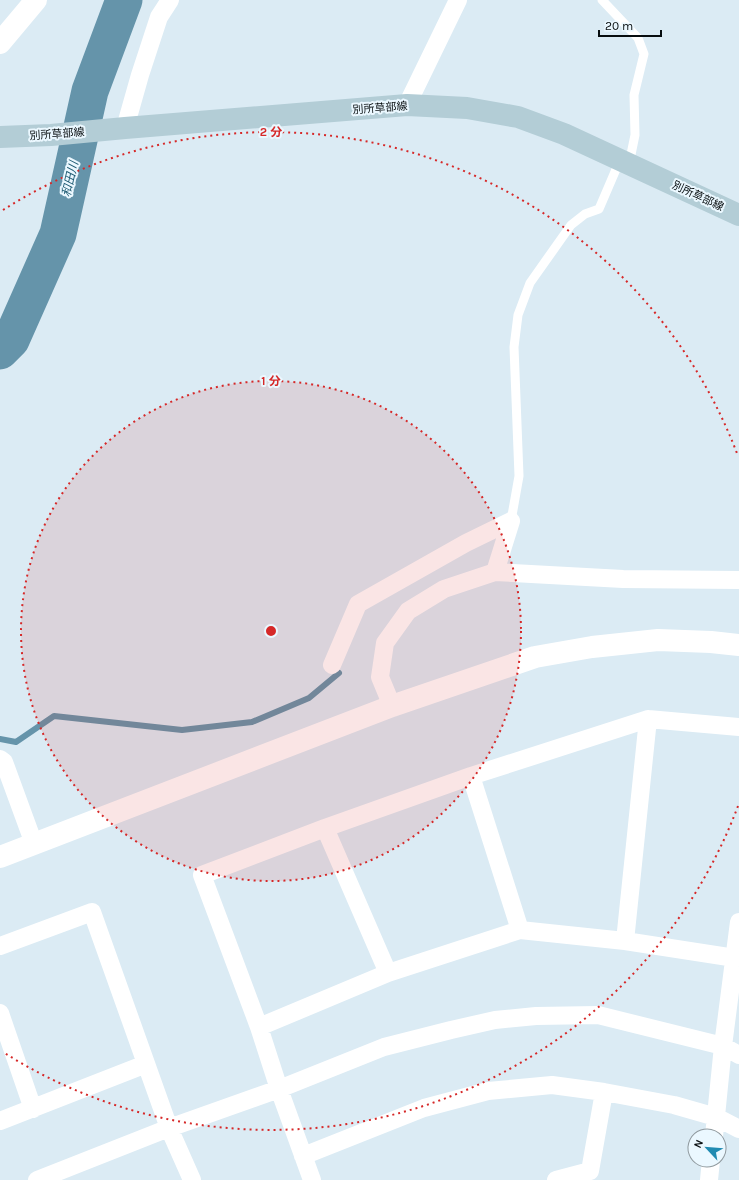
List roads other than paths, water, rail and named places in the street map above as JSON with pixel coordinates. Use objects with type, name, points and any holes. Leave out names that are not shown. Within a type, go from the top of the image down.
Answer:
[{"type":"main road","name":"別所草部線","points":[[0,137],[51,135],[119,128],[407,105],[467,108],[518,117],[564,134],[739,215]]},
{"type":"street","points":[[0,43],[36,0]]},
{"type":"street","points":[[119,128],[140,75],[159,17],[170,0]]},
{"type":"street","points":[[407,105],[458,0]]},
{"type":"street","points":[[495,572],[510,521]]},
{"type":"street","points":[[332,665],[358,604],[466,543],[510,521]]},
{"type":"street","points":[[392,706],[380,677],[385,643],[408,611],[444,589],[495,572],[623,579],[739,580]]},
{"type":"street","points":[[0,857],[392,706],[535,657],[592,647],[658,640],[711,642],[739,645]]},
{"type":"street","points":[[312,1180],[279,1089],[259,1027],[202,876],[325,828],[471,776],[648,719],[739,727]]},
{"type":"street","points":[[624,941],[648,719]]},
{"type":"street","points":[[0,759],[4,762],[34,844]]},
{"type":"street","points":[[471,776],[520,930]]},
{"type":"street","points":[[325,828],[388,973]]},
{"type":"street","points":[[0,946],[92,912],[169,1128],[192,1180]]},
{"type":"street","points":[[715,1128],[731,1051],[735,958],[739,922]]},
{"type":"street","points":[[259,1027],[388,973],[520,930],[624,941],[735,958]]},
{"type":"street","points":[[0,1013],[33,1109]]},
{"type":"street","points":[[37,1180],[169,1128],[279,1089],[384,1047],[495,1020],[536,1016],[598,1015],[731,1051]]},
{"type":"street","points":[[0,1121],[146,1064]]},
{"type":"street","points":[[303,1156],[424,1108],[488,1091],[552,1085],[674,1104],[716,1117],[739,1129]]},
{"type":"street","points":[[556,1180],[590,1171],[604,1092]]},
{"type":"street","points":[[709,1180],[710,1168]]},
{"type":"lane","points":[[510,521],[519,476],[514,347],[518,315],[530,283],[571,224],[585,214],[599,209],[624,162],[635,135],[634,95],[644,54],[638,38],[602,0]]},
{"type":"waterway","name":"和田川","points":[[0,351],[11,340],[58,234],[90,91],[124,0]]},
{"type":"waterway","points":[[0,739],[16,742],[54,716],[182,730],[252,722],[309,698],[339,673]]}]
